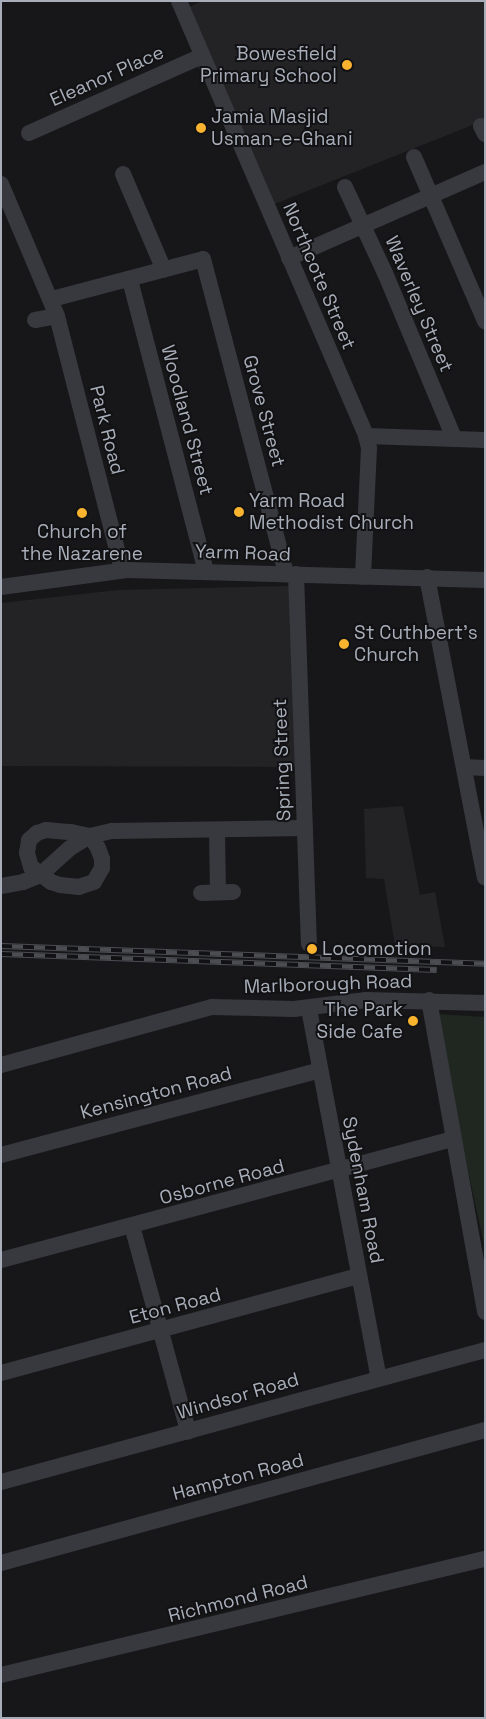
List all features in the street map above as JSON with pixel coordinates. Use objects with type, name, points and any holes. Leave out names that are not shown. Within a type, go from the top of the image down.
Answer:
[{"type":"street","name":"Northcote Street","points":[[181,2],[202,56],[366,436],[369,448],[363,577]]},
{"type":"street","name":"Eleanor Place","points":[[29,133],[202,56]]},
{"type":"street","points":[[414,157],[485,321]]},
{"type":"street","points":[[289,258],[485,172]]},
{"type":"street","points":[[52,299],[164,270],[124,174]]},
{"type":"street","name":"Park Road","points":[[1,184],[58,316],[122,570]]},
{"type":"street","name":"Waverley Street","points":[[345,187],[398,303],[454,438]]},
{"type":"street","name":"Grove Street","points":[[164,270],[203,258],[291,574]]},
{"type":"street","name":"Woodland Street","points":[[130,280],[206,571]]},
{"type":"street","points":[[35,320],[58,316]]},
{"type":"street","points":[[366,436],[485,440]]},
{"type":"street","name":"Yarm Road","points":[[1,587],[122,570],[485,580]]},
{"type":"street","name":"Spring Street","points":[[291,574],[305,828],[308,944]]},
{"type":"street","points":[[427,578],[485,877]]},
{"type":"street","points":[[464,767],[485,768]]},
{"type":"street","points":[[1,886],[23,882],[40,875],[70,848],[90,836],[112,831],[305,828]]},
{"type":"street","points":[[59,830],[90,836],[98,848],[102,859],[102,868],[94,882],[88,886],[69,887],[51,882],[31,867],[27,853],[29,840],[37,833],[59,830]]},
{"type":"street","points":[[217,830],[217,893]]},
{"type":"street","name":"Marlborough Road","points":[[1,1065],[212,1007],[309,1009],[366,1000],[429,1000],[485,1003]]},
{"type":"street","points":[[429,1000],[452,1139],[485,1312]]},
{"type":"street","name":"Sydenham Road","points":[[309,1009],[379,1378]]},
{"type":"street","name":"Kensington Road","points":[[1,1155],[320,1070]]},
{"type":"street","name":"Osborne Road","points":[[1,1260],[340,1171],[452,1139]]},
{"type":"street","points":[[132,1226],[188,1431]]},
{"type":"street","name":"Eton Road","points":[[1,1373],[359,1276]]},
{"type":"street","name":"Windsor Road","points":[[1,1482],[485,1350]]},
{"type":"street","name":"Hampton Road","points":[[1,1563],[485,1430]]},
{"type":"street","name":"Richmond Road","points":[[1,1675],[485,1559]]},
{"type":"shaded area","name":"Bowesfield Primary School","points":[[202,1],[485,1],[485,120],[272,205],[185,9]]},
{"type":"shaded area","points":[[290,586],[297,767],[1,766],[1,603],[118,590]]},
{"type":"shaded area","points":[[403,806],[420,895],[435,892],[445,947],[395,946],[384,879],[366,878],[364,809]]},
{"type":"shaded area","points":[[438,1014],[485,1017],[485,1249],[461,1138]]},
{"type":"railway","points":[[1,946],[485,964]]},
{"type":"railway","points":[[1,954],[437,970]]},
{"type":"place","name":"Bowesfield Primary School","points":[[347,65]]},
{"type":"place","name":"Jamia Masjid Usman-e-Ghani","points":[[201,128]]},
{"type":"place","name":"Yarm Road Methodist Church","points":[[239,512]]},
{"type":"place","name":"Church of the Nazarene","points":[[82,513]]},
{"type":"place","name":"St Cuthbert's Church","points":[[344,644]]},
{"type":"place","name":"Locomotion","points":[[312,949]]},
{"type":"place","name":"The Park Side Cafe","points":[[413,1021]]}]
